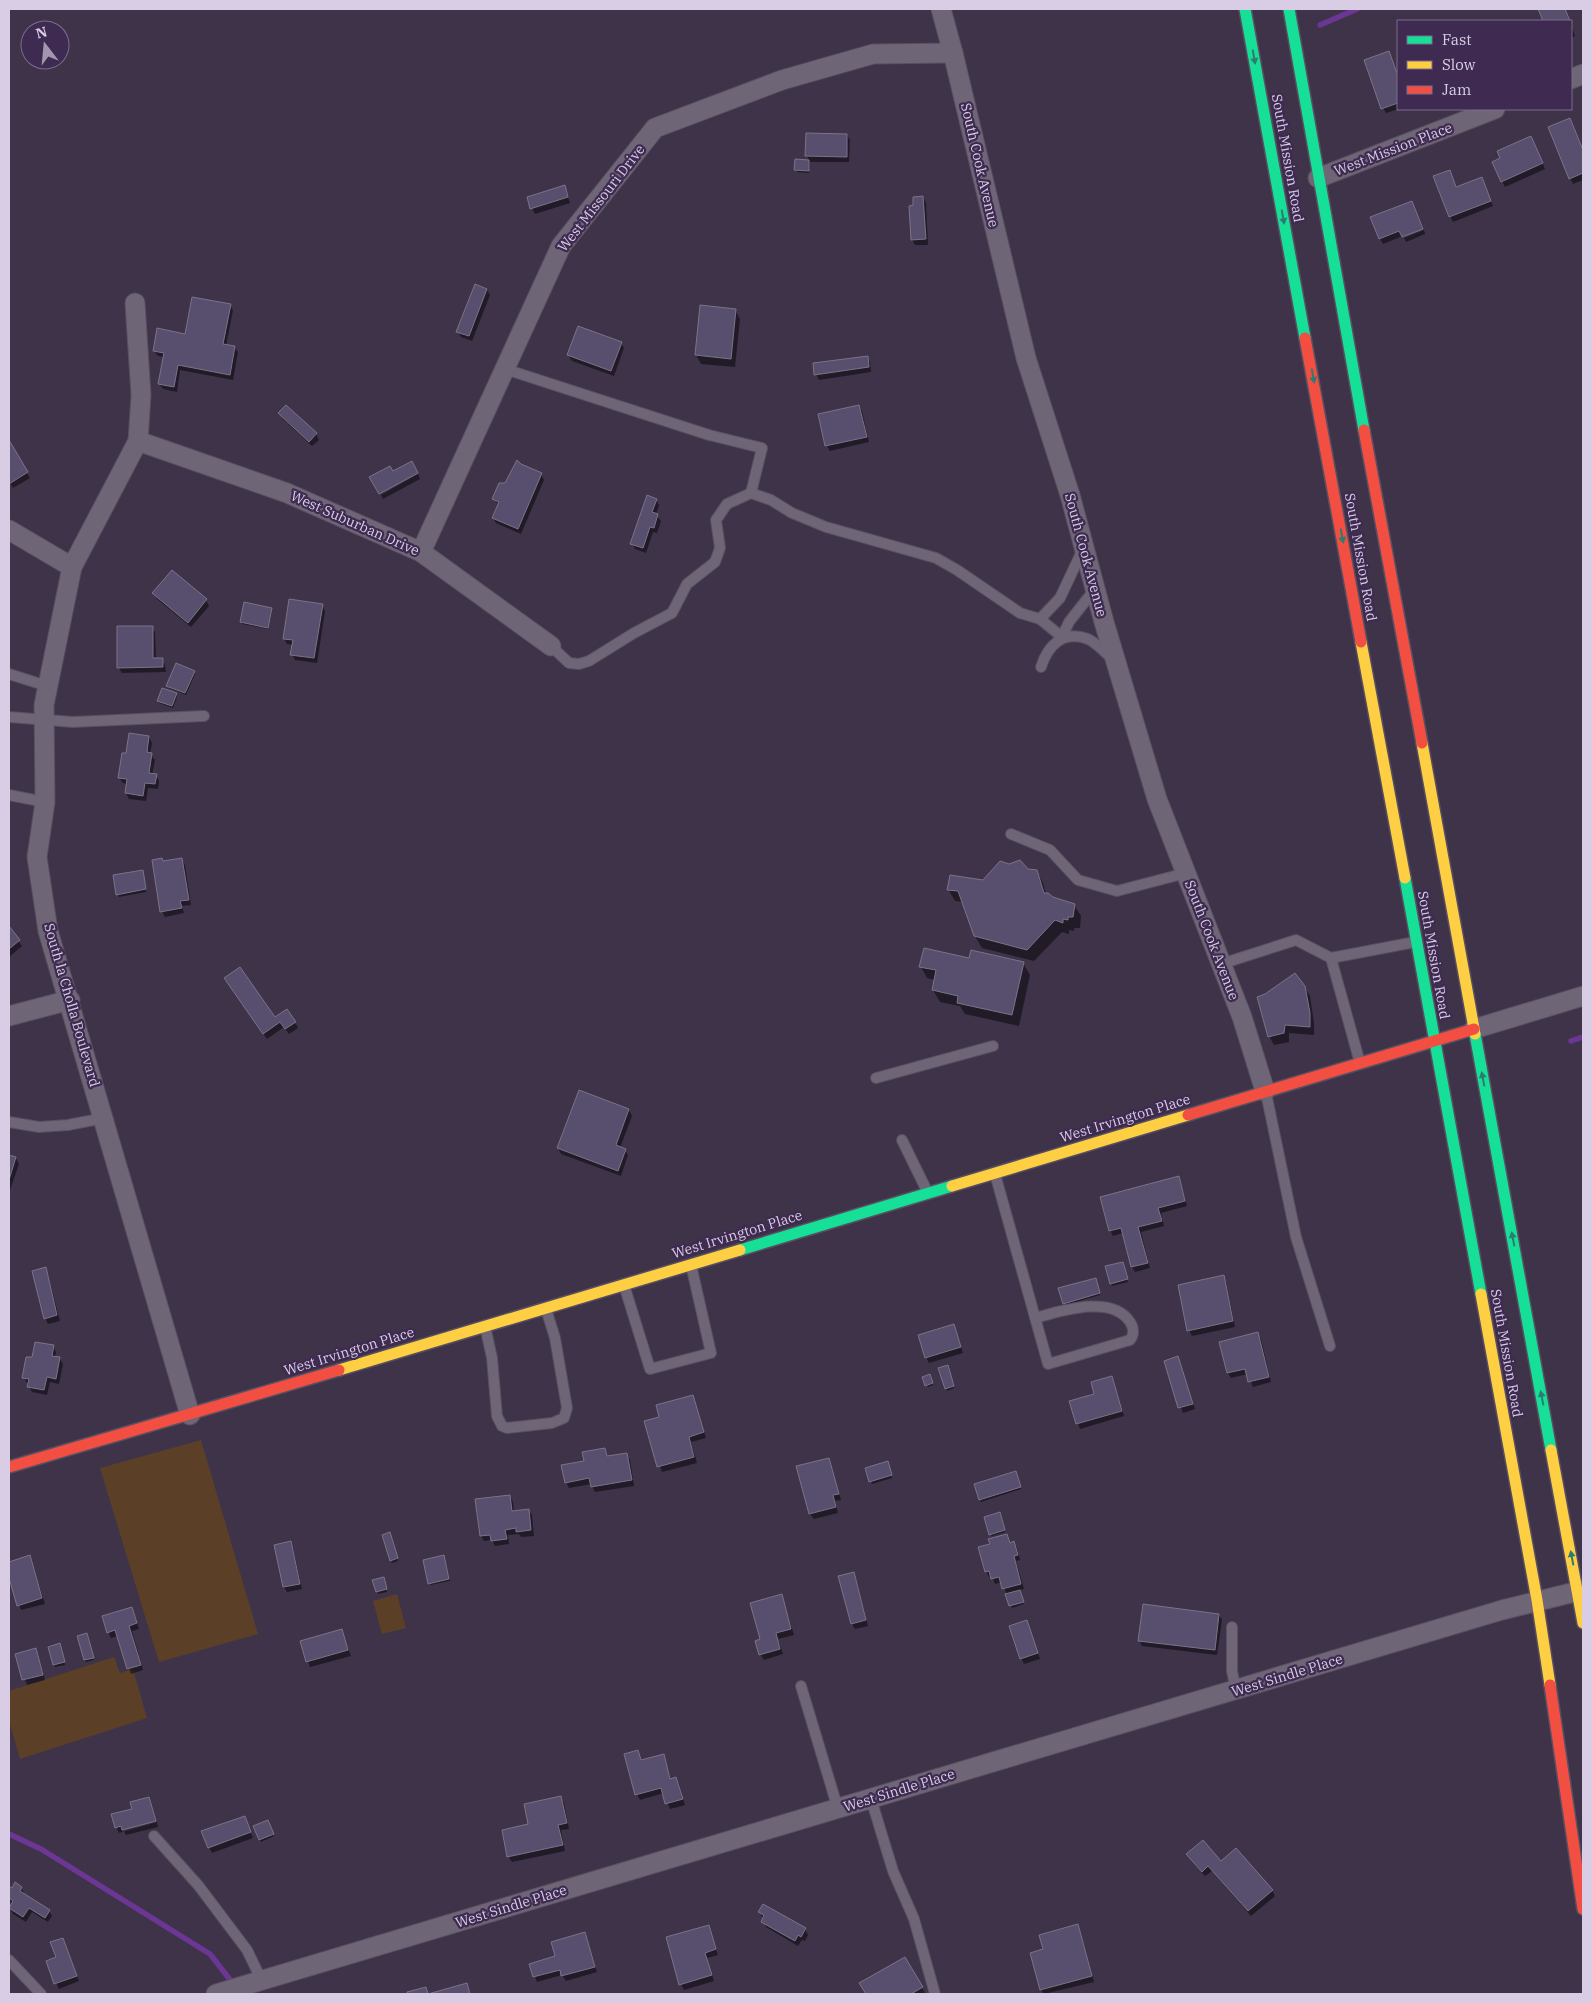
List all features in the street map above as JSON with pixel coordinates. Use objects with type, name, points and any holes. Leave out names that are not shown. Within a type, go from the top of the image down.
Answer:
[{"type":"main road","name":"South Mission Road","points":[[1246,9],[1326,427],[1416,942],[1537,1600],[1583,1909]]},
{"type":"main road","name":"South Mission Road","points":[[1289,9],[1359,424],[1581,1590],[1583,1623]]},
{"type":"main road","name":"West Irvington Place","points":[[9,1467],[190,1415],[1474,1029]]},
{"type":"street","name":"South Cook Avenue","points":[[941,9],[953,52],[1026,360],[1070,495],[1115,661],[1157,799],[1242,1016],[1265,1091]]},
{"type":"street","name":"West Missouri Drive","points":[[422,552],[561,246],[655,128],[782,80],[873,54],[953,52]]},
{"type":"street","name":"West Mission Place","points":[[1318,178],[1492,110]]},
{"type":"street","name":"South la Cholla Boulevard","points":[[135,304],[141,395],[138,441],[72,567],[44,704],[45,802],[37,858],[48,931],[70,1000],[190,1415]]},
{"type":"street","name":"West Suburban Drive","points":[[138,441],[287,492],[422,552],[551,646]]},
{"type":"street","points":[[9,530],[72,567]]},
{"type":"street","points":[[1474,1029],[1583,996]]},
{"type":"street","points":[[9,1016],[70,1000]]},
{"type":"street","name":"West Sindle Place","points":[[216,1994],[1537,1600],[1581,1590]]},
{"type":"lane","points":[[505,369],[709,435],[762,448],[751,493]]},
{"type":"lane","points":[[551,646],[569,663],[579,664],[589,661],[634,633],[672,613],[687,584],[714,562],[720,548],[716,520],[727,504],[751,493],[771,500],[792,513],[826,527],[936,558],[958,570],[1020,613],[1040,619],[1062,637],[1074,636],[1089,640],[1115,661]]},
{"type":"lane","points":[[1040,619],[1060,598],[1084,546]]},
{"type":"lane","points":[[1041,667],[1049,648],[1062,637],[1069,622],[1095,589]]},
{"type":"lane","points":[[9,674],[48,686]]},
{"type":"lane","points":[[9,717],[74,722],[204,716]]},
{"type":"lane","points":[[9,796],[45,802]]},
{"type":"lane","points":[[1011,834],[1050,850],[1078,880],[1116,891],[1186,874]]},
{"type":"lane","points":[[1221,964],[1296,940],[1331,958],[1416,942]]},
{"type":"lane","points":[[1331,958],[1360,1063]]},
{"type":"lane","points":[[876,1078],[993,1046]]},
{"type":"lane","points":[[1265,1091],[1296,1236],[1330,1346]]},
{"type":"lane","points":[[9,1122],[39,1127],[68,1125],[104,1118]]},
{"type":"lane","points":[[902,1140],[928,1192]]},
{"type":"lane","points":[[994,1173],[1048,1364],[1130,1340],[1133,1336],[1132,1327],[1125,1316],[1110,1308],[1073,1308],[1035,1318]]},
{"type":"lane","points":[[623,1284],[650,1369],[711,1352],[690,1264]]},
{"type":"lane","points":[[485,1326],[492,1358],[497,1416],[502,1426],[507,1428],[552,1423],[564,1418],[567,1408],[555,1338],[546,1308]]},
{"type":"lane","points":[[1232,1627],[1232,1670],[1236,1690]]},
{"type":"lane","points":[[800,1686],[838,1809]]},
{"type":"lane","points":[[871,1799],[894,1871],[914,1920],[935,1994]]},
{"type":"lane","points":[[154,1836],[198,1885],[246,1950],[262,1980]]},
{"type":"lane","points":[[9,1960],[41,1994]]},
{"type":"shaded area","points":[[201,1440],[258,1634],[159,1662],[100,1468]]},
{"type":"shaded area","points":[[397,1594],[406,1628],[382,1634],[373,1601]]},
{"type":"shaded area","points":[[114,1657],[120,1673],[133,1669],[147,1718],[20,1759],[9,1721],[9,1691]]},
{"type":"building","points":[[1538,9],[1565,9],[1570,20],[1543,20]]},
{"type":"building","points":[[1389,51],[1397,73],[1397,103],[1381,109],[1364,60]]},
{"type":"building","points":[[1570,118],[1583,150],[1583,173],[1569,179],[1548,127]]},
{"type":"building","points":[[806,133],[847,134],[847,157],[805,156]]},
{"type":"building","points":[[1531,136],[1543,163],[1501,182],[1492,162],[1500,158],[1497,151]]},
{"type":"building","points":[[795,159],[809,160],[809,171],[794,170]]},
{"type":"building","points":[[1450,170],[1456,187],[1482,177],[1491,201],[1449,217],[1433,176]]},
{"type":"building","points":[[565,185],[568,197],[530,209],[527,197]]},
{"type":"building","points":[[923,196],[926,239],[911,240],[909,206],[913,205],[913,197]]},
{"type":"building","points":[[1412,201],[1423,229],[1402,237],[1399,231],[1379,239],[1370,217]]},
{"type":"building","points":[[475,284],[487,289],[469,336],[456,332]]},
{"type":"building","points":[[192,297],[231,304],[223,344],[235,346],[230,375],[178,365],[174,387],[158,384],[164,353],[153,351],[157,328],[185,334]]},
{"type":"building","points":[[700,305],[736,309],[731,359],[695,355]]},
{"type":"building","points":[[578,326],[622,342],[611,371],[567,355]]},
{"type":"building","points":[[868,356],[869,367],[814,375],[813,363]]},
{"type":"building","points":[[286,405],[317,433],[309,442],[278,413]]},
{"type":"building","points":[[859,405],[867,437],[825,446],[818,414]]},
{"type":"building","points":[[9,440],[28,472],[9,484]]},
{"type":"building","points":[[517,460],[521,464],[542,473],[518,529],[492,518],[499,502],[492,499],[499,483],[505,483]]},
{"type":"building","points":[[412,461],[418,473],[379,494],[369,477],[390,466],[393,471]]},
{"type":"building","points":[[647,495],[657,499],[652,512],[658,514],[654,528],[650,527],[643,548],[630,544]]},
{"type":"building","points":[[172,570],[207,599],[188,623],[152,593]]},
{"type":"building","points":[[289,599],[323,604],[314,658],[290,655],[293,640],[283,639]]},
{"type":"building","points":[[244,602],[272,608],[268,628],[240,622]]},
{"type":"building","points":[[117,626],[153,626],[153,658],[163,658],[163,667],[117,668]]},
{"type":"building","points":[[176,663],[195,671],[185,693],[166,686]]},
{"type":"building","points":[[162,688],[177,693],[172,706],[157,701]]},
{"type":"building","points":[[129,733],[149,736],[147,752],[152,753],[149,773],[157,774],[155,784],[145,783],[143,796],[125,793],[127,779],[118,778],[122,753],[126,753]]},
{"type":"building","points":[[162,858],[163,861],[182,858],[189,900],[180,901],[182,908],[160,912],[152,860]]},
{"type":"building","points":[[1020,860],[1028,869],[1037,870],[1044,893],[1075,904],[1073,917],[1068,917],[1068,920],[1063,919],[1063,923],[1055,920],[1027,950],[974,936],[958,891],[947,890],[950,875],[983,880],[1000,861],[1009,864]]},
{"type":"building","points":[[143,870],[146,889],[116,895],[113,875]]},
{"type":"building","points":[[9,926],[20,940],[9,949]]},
{"type":"building","points":[[924,948],[969,958],[971,950],[1024,962],[1012,1015],[957,1003],[958,996],[932,990],[936,970],[919,967]]},
{"type":"building","points":[[240,967],[275,1017],[287,1009],[296,1022],[285,1029],[280,1022],[263,1034],[224,978]]},
{"type":"building","points":[[1295,973],[1305,986],[1310,1013],[1310,1027],[1285,1025],[1284,1033],[1268,1037],[1257,997],[1265,994]]},
{"type":"building","points":[[579,1090],[629,1109],[616,1145],[626,1149],[618,1171],[557,1148]]},
{"type":"building","points":[[9,1155],[16,1157],[9,1180]]},
{"type":"building","points":[[1179,1176],[1185,1201],[1158,1208],[1162,1221],[1138,1227],[1148,1263],[1131,1267],[1121,1228],[1109,1231],[1100,1197]]},
{"type":"building","points":[[1123,1262],[1128,1279],[1110,1284],[1105,1266]]},
{"type":"building","points":[[46,1267],[57,1315],[44,1319],[32,1271]]},
{"type":"building","points":[[1224,1275],[1233,1321],[1187,1331],[1178,1285]]},
{"type":"building","points":[[1096,1278],[1100,1293],[1063,1304],[1058,1288]]},
{"type":"building","points":[[954,1324],[961,1347],[925,1358],[918,1335]]},
{"type":"building","points":[[1258,1332],[1269,1377],[1248,1382],[1245,1369],[1227,1373],[1219,1342]]},
{"type":"building","points":[[35,1342],[54,1345],[52,1356],[60,1357],[56,1379],[47,1377],[44,1390],[27,1387],[29,1379],[22,1378],[26,1357],[32,1357]]},
{"type":"building","points":[[1178,1356],[1193,1404],[1178,1408],[1164,1361]]},
{"type":"building","points":[[948,1365],[954,1386],[945,1389],[938,1368]]},
{"type":"building","points":[[930,1374],[933,1383],[925,1386],[922,1377]]},
{"type":"building","points":[[1112,1376],[1122,1411],[1076,1424],[1069,1401],[1094,1394],[1091,1382]]},
{"type":"building","points":[[693,1395],[704,1432],[689,1437],[694,1457],[657,1467],[644,1421],[659,1417],[656,1405]]},
{"type":"building","points":[[605,1448],[607,1456],[627,1453],[632,1480],[591,1487],[589,1478],[565,1483],[561,1465],[584,1461],[582,1452]]},
{"type":"building","points":[[829,1458],[839,1494],[833,1495],[836,1507],[809,1514],[796,1466]]},
{"type":"building","points":[[888,1461],[892,1475],[869,1482],[865,1468]]},
{"type":"building","points":[[1016,1471],[1021,1487],[979,1500],[974,1484]]},
{"type":"building","points":[[510,1495],[512,1511],[529,1509],[531,1530],[516,1532],[516,1528],[505,1530],[507,1539],[491,1541],[490,1535],[480,1536],[475,1499]]},
{"type":"building","points":[[1000,1512],[1005,1530],[989,1535],[984,1517]]},
{"type":"building","points":[[390,1532],[398,1558],[390,1561],[382,1535]]},
{"type":"building","points":[[1007,1534],[1010,1543],[1014,1541],[1018,1555],[1014,1556],[1021,1584],[1002,1589],[999,1577],[991,1579],[989,1571],[985,1572],[978,1547],[990,1544],[988,1539]]},
{"type":"building","points":[[291,1541],[300,1584],[283,1587],[274,1545]]},
{"type":"building","points":[[30,1555],[42,1598],[17,1606],[9,1578],[9,1562]]},
{"type":"building","points":[[444,1555],[449,1579],[428,1584],[423,1560]]},
{"type":"building","points":[[854,1572],[866,1620],[851,1624],[838,1576]]},
{"type":"building","points":[[384,1577],[387,1589],[376,1592],[372,1580]]},
{"type":"building","points":[[1020,1590],[1024,1602],[1009,1606],[1005,1594]]},
{"type":"building","points":[[782,1594],[791,1629],[776,1633],[780,1649],[759,1655],[755,1641],[760,1639],[750,1603]]},
{"type":"building","points":[[1143,1604],[1219,1614],[1215,1650],[1138,1641]]},
{"type":"building","points":[[132,1607],[137,1623],[129,1626],[141,1665],[127,1669],[115,1630],[107,1633],[102,1616]]},
{"type":"building","points":[[1027,1620],[1038,1653],[1020,1659],[1009,1626]]},
{"type":"building","points":[[342,1629],[348,1650],[306,1662],[300,1641]]},
{"type":"building","points":[[87,1633],[94,1658],[84,1660],[77,1636]]},
{"type":"building","points":[[60,1643],[65,1662],[53,1665],[48,1647]]},
{"type":"building","points":[[36,1648],[43,1675],[22,1680],[15,1654]]},
{"type":"building","points":[[638,1750],[641,1760],[664,1754],[670,1779],[676,1777],[683,1799],[665,1804],[661,1788],[635,1795],[624,1754]]},
{"type":"building","points":[[561,1796],[567,1823],[558,1825],[563,1845],[507,1857],[502,1830],[528,1824],[524,1804]]},
{"type":"building","points":[[149,1797],[156,1821],[122,1830],[121,1826],[115,1828],[111,1814],[132,1809],[130,1802]]},
{"type":"building","points":[[245,1816],[251,1832],[208,1848],[201,1831]]},
{"type":"building","points":[[268,1820],[274,1834],[259,1840],[253,1826]]},
{"type":"building","points":[[1203,1840],[1221,1861],[1236,1848],[1273,1890],[1248,1911],[1208,1866],[1202,1872],[1186,1854]]},
{"type":"building","points":[[15,1882],[22,1887],[20,1891],[50,1910],[45,1918],[29,1908],[23,1917],[9,1908],[13,1901],[9,1898],[9,1886],[12,1888]]},
{"type":"building","points":[[763,1904],[806,1928],[801,1937],[798,1935],[795,1941],[761,1922],[764,1915],[758,1912]]},
{"type":"building","points":[[1078,1924],[1092,1976],[1040,1990],[1030,1953],[1043,1949],[1039,1935]]},
{"type":"building","points":[[709,1925],[716,1949],[705,1953],[712,1975],[679,1985],[666,1937]]},
{"type":"building","points":[[585,1932],[595,1967],[561,1976],[560,1970],[533,1977],[529,1964],[555,1956],[551,1942]]},
{"type":"building","points":[[63,1938],[77,1976],[54,1984],[46,1961],[56,1957],[50,1942]]},
{"type":"building","points":[[905,1957],[923,1987],[911,1994],[866,1994],[859,1983]]},
{"type":"building","points":[[467,1983],[470,1994],[428,1994]]},
{"type":"building","points":[[426,1987],[428,1994],[408,1994],[407,1992]]},
{"type":"waterway","points":[[1320,25],[1357,9]]},
{"type":"waterway","points":[[1571,1041],[1583,1037]]},
{"type":"waterway","points":[[9,1834],[41,1849],[210,1954],[235,1986]]},
{"type":"traffic: fast","points":[[1245,9],[1305,338]]},
{"type":"traffic: fast","points":[[1289,9],[1364,430]]},
{"type":"traffic: fast","points":[[1405,878],[1481,1294]]},
{"type":"traffic: fast","points":[[1475,1034],[1551,1450]]},
{"type":"traffic: fast","points":[[740,1250],[952,1186]]},
{"type":"traffic: slow","points":[[1361,642],[1405,878]]},
{"type":"traffic: slow","points":[[1422,743],[1475,1034]]},
{"type":"traffic: slow","points":[[952,1186],[1188,1115]]},
{"type":"traffic: slow","points":[[339,1370],[740,1250]]},
{"type":"traffic: slow","points":[[1481,1294],[1537,1600],[1550,1685]]},
{"type":"traffic: slow","points":[[1551,1450],[1583,1623]]},
{"type":"traffic: jam","points":[[1305,338],[1361,642]]},
{"type":"traffic: jam","points":[[1364,430],[1422,743]]},
{"type":"traffic: jam","points":[[1188,1115],[1474,1029]]},
{"type":"traffic: jam","points":[[9,1467],[339,1370]]},
{"type":"traffic: jam","points":[[1550,1685],[1583,1909]]}]
